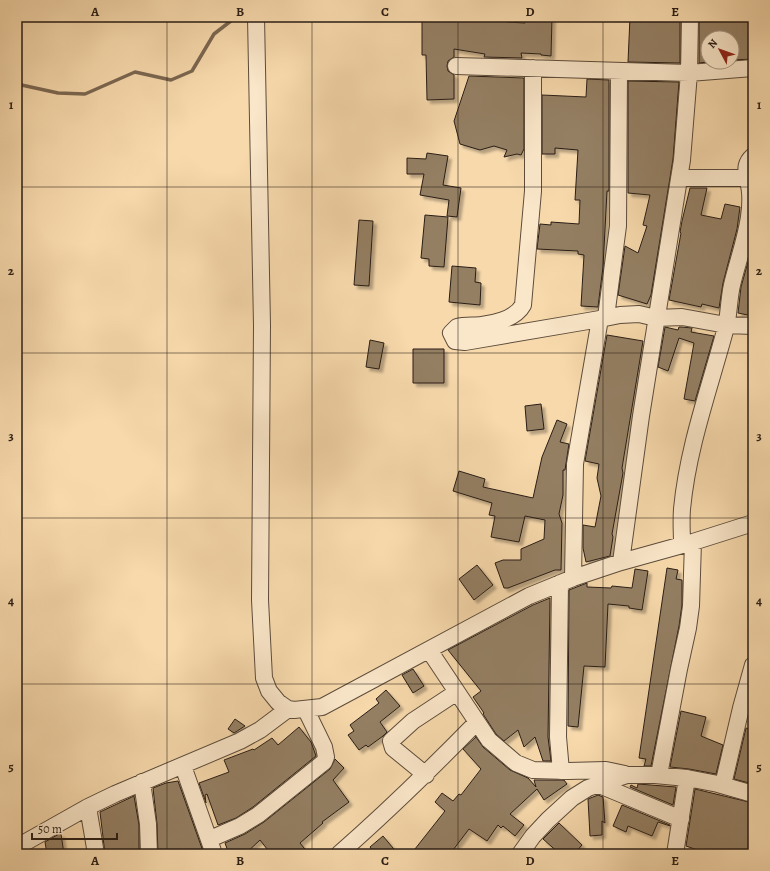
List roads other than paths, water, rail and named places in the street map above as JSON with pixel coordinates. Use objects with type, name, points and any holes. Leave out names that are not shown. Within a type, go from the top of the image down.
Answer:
[{"type":"street","points":[[256,17],[262,325],[260,600],[264,678],[270,691],[278,702],[288,709],[294,710],[306,710],[322,707],[529,596],[620,562],[687,544],[753,523]]},
{"type":"street","points":[[620,562],[656,318],[682,160],[689,72],[690,17]]},
{"type":"street","points":[[456,66],[689,72],[753,68]]},
{"type":"street","points":[[533,68],[533,191],[523,305],[517,314],[512,317],[484,325],[457,327],[451,333],[455,341],[465,342],[620,315],[639,314],[656,318],[682,316],[726,325],[753,326]]},
{"type":"street","points":[[561,771],[558,737],[561,626],[567,581],[575,464],[603,318],[618,226],[619,71]]},
{"type":"street","points":[[659,775],[691,606],[687,544],[682,509],[693,447],[704,401],[726,325],[732,285],[746,235],[750,192],[746,164],[753,156]]},
{"type":"street","points":[[679,178],[747,178]]},
{"type":"street","points":[[429,650],[477,722],[495,746],[516,763],[533,770],[606,770],[627,775],[659,775],[687,778],[753,794]]},
{"type":"street","points":[[723,786],[753,665]]},
{"type":"street","points":[[426,774],[393,748],[391,741],[414,721],[457,692]]},
{"type":"street","points":[[17,847],[88,807],[142,782],[240,741],[260,730],[288,709]]},
{"type":"street","points":[[210,839],[240,826],[252,818],[324,762],[326,757],[324,747],[306,710]]},
{"type":"street","points":[[339,854],[426,774],[477,722]]},
{"type":"street","points":[[182,766],[210,839],[214,854]]},
{"type":"street","points":[[520,854],[533,836],[556,811],[572,798],[588,788],[627,775]]},
{"type":"street","points":[[675,854],[687,778]]},
{"type":"street","points":[[142,782],[148,824],[149,854]]},
{"type":"street","points":[[598,784],[681,819]]},
{"type":"street","points":[[88,807],[96,854]]},
{"type":"waterway","points":[[17,84],[58,93],[85,94],[135,72],[171,80],[192,71],[214,34],[236,17]]}]
